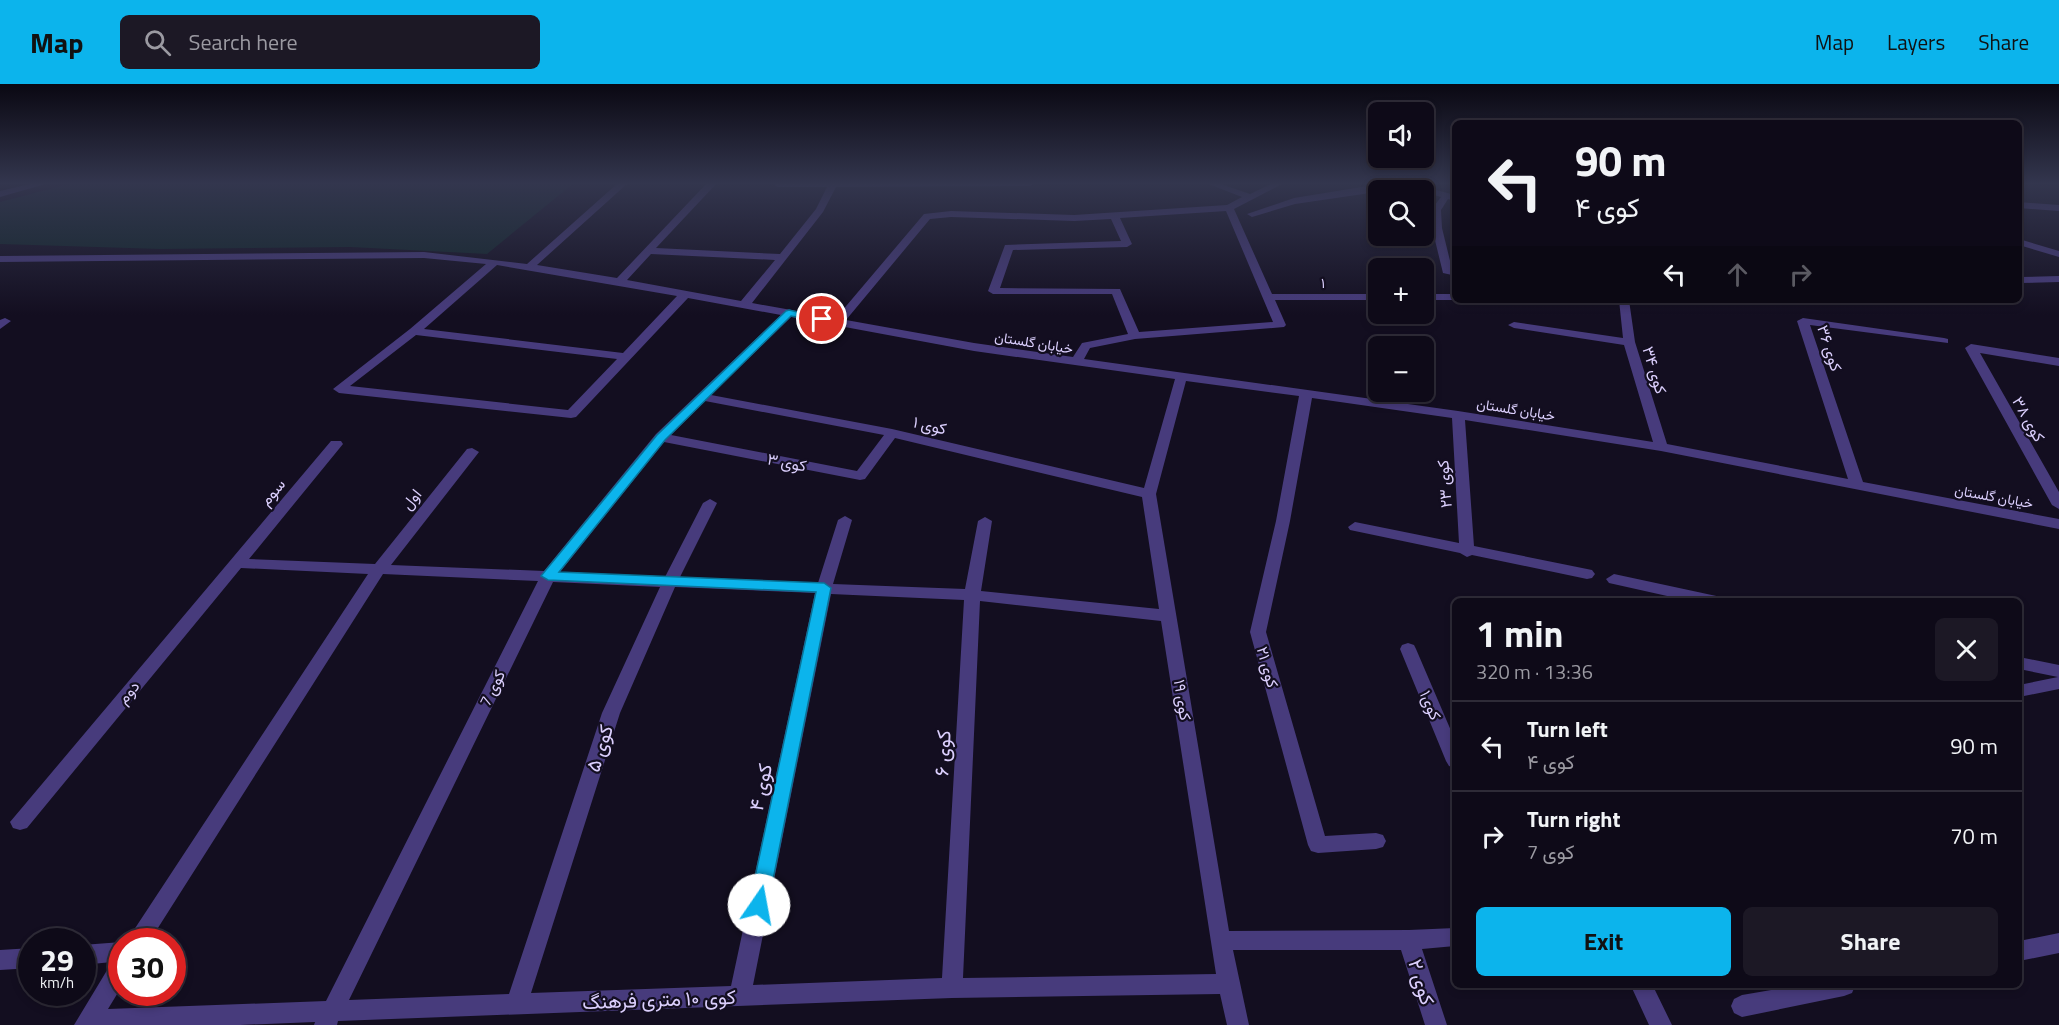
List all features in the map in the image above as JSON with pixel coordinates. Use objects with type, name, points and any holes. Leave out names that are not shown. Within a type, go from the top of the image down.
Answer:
[{"type":"street","points":[[529,267],[575,227]]},
{"type":"street","points":[[620,282],[671,227]]},
{"type":"street","points":[[744,304],[806,227]]},
{"type":"street","points":[[839,322],[918,227]]},
{"type":"street","points":[[1120,227],[1127,244],[1009,247],[993,291],[1116,291],[1135,336]]},
{"type":"street","points":[[1076,363],[1086,345],[1135,336],[1280,326],[1237,227]]},
{"type":"street","points":[[1437,227],[1448,273]]},
{"type":"street","points":[[2022,243],[2059,254]]},
{"type":"street","points":[[648,251],[781,257]]},
{"type":"street","name":"خیابان گلستان","points":[[0,259],[424,255],[495,262],[744,304],[974,348],[1458,415],[1661,447],[1858,487],[2059,524]]},
{"type":"street","points":[[495,262],[414,331],[339,389],[571,414],[685,294]]},
{"type":"street","points":[[2022,280],[2059,279]]},
{"type":"street","name":"۱","points":[[1267,297],[1368,297]]},
{"type":"street","points":[[1434,297],[1452,297]]},
{"type":"street","name":"کوی ۳۴","points":[[1624,303],[1629,342],[1661,447]]},
{"type":"street","name":"کوی 7","points":[[328,1018],[548,576],[661,437],[789,313]]},
{"type":"street","name":"کوی ۳۶","points":[[1858,487],[1803,321],[1944,341]]},
{"type":"street","points":[[1514,325],[1629,342]]},
{"type":"street","points":[[414,331],[626,357]]},
{"type":"street","name":"کوی ۳۸","points":[[2059,362],[1971,348],[2059,505]]},
{"type":"street","name":"کوی ۱۹","points":[[1181,378],[1149,494],[1220,941],[1238,1025]]},
{"type":"street","name":"کوی ۲۱","points":[[1306,394],[1258,632],[1318,845],[1376,841]]},
{"type":"street","name":"کوی ۱","points":[[702,397],[892,433],[1149,494]]},
{"type":"street","name":"کوی ۲۳","points":[[1458,415],[1467,552]]},
{"type":"street","name":"کوی ۳","points":[[661,437],[860,476],[892,433]]},
{"type":"street","name":"سوم","points":[[237,563],[336,444]]},
{"type":"street","name":"اول","points":[[146,928],[379,569],[472,452]]},
{"type":"street","name":"کوی ۵","points":[[517,1004],[610,713],[670,582],[710,503]]},
{"type":"street","name":"کوی ۴","points":[[740,996],[824,588],[844,520]]},
{"type":"street","name":"کوی ۶","points":[[952,988],[972,595],[986,521]]},
{"type":"street","points":[[1356,527],[1467,552],[1587,574]]},
{"type":"street","points":[[237,563],[972,595],[1170,616]]},
{"type":"street","name":"دوم","points":[[20,822],[237,563]]},
{"type":"street","points":[[1614,579],[1702,598]]},
{"type":"street","name":"کوی۱","points":[[1408,649],[1452,753]]},
{"type":"street","points":[[2022,664],[2059,671]]},
{"type":"street","points":[[2022,690],[2059,683]]},
{"type":"street","points":[[1220,941],[1409,940],[1452,937]]},
{"type":"street","name":"کوی ۲","points":[[1409,940],[1436,1025]]},
{"type":"street","points":[[2022,950],[2059,943]]},
{"type":"street","points":[[0,960],[18,959]]},
{"type":"street","name":"کوی ۱۰ متری فرهنگ","points":[[87,1022],[328,1018],[517,1004],[952,988],[1229,984]]},
{"type":"street","points":[[87,1022],[108,988]]},
{"type":"street","points":[[1643,988],[1661,1025]]},
{"type":"street","points":[[1742,1006],[1834,988]]},
{"type":"green space","points":[[0,227],[520,227],[487,254],[350,247],[160,249],[0,244]]},
{"type":"route","points":[[759,905],[824,588],[548,576],[661,437],[789,313],[822,319]]}]
